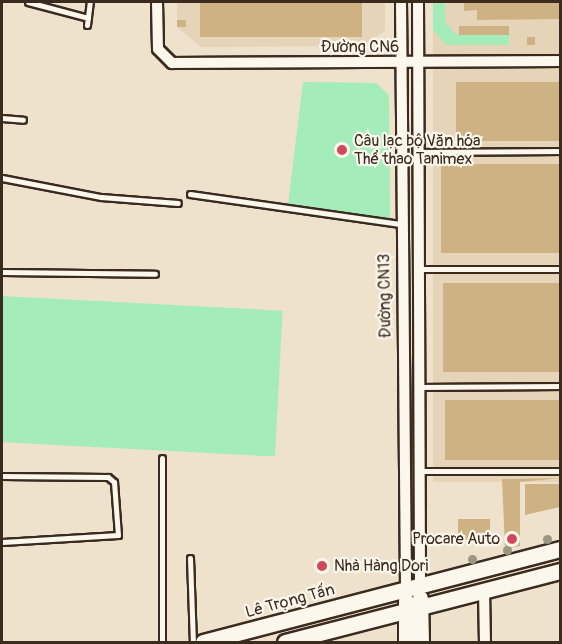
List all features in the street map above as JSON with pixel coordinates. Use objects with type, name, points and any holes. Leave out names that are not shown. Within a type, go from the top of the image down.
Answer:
[{"type":"main road","name":"Lê Trọng Tấn","points":[[202,642],[561,549]]},
{"type":"main road","points":[[285,642],[561,571]]},
{"type":"main road","points":[[406,642],[413,609],[413,588]]},
{"type":"main road","points":[[413,609],[421,642]]},
{"type":"street","name":"Đường CN6","points":[[157,2],[161,58],[172,63],[561,61]]},
{"type":"street","name":"Đường CN13","points":[[401,2],[404,373],[413,588]]},
{"type":"street","name":"Đường CN13","points":[[413,588],[420,471],[418,2]]},
{"type":"street","points":[[404,373],[419,373]]},
{"type":"street","points":[[484,591],[485,642]]},
{"type":"lane","points":[[28,2],[41,3],[88,18]]},
{"type":"lane","points":[[87,25],[90,2]]},
{"type":"lane","points":[[2,118],[22,120]]},
{"type":"lane","points":[[418,152],[561,151]]},
{"type":"lane","points":[[2,178],[101,197],[178,203]]},
{"type":"lane","points":[[190,194],[403,224]]},
{"type":"lane","points":[[419,269],[561,269]]},
{"type":"lane","points":[[2,272],[155,274]]},
{"type":"lane","points":[[420,387],[561,386]]},
{"type":"lane","points":[[162,458],[162,642]]},
{"type":"lane","points":[[420,471],[561,471]]},
{"type":"lane","points":[[2,476],[108,477],[114,482],[118,535],[2,542]]},
{"type":"lane","points":[[190,558],[193,642]]},
{"type":"shaded area","points":[[177,2],[385,2],[385,31],[362,46],[201,47],[177,27]]},
{"type":"shaded area","points":[[433,2],[560,2],[560,482],[433,482]]},
{"type":"green space","points":[[433,2],[445,2],[445,22],[456,35],[509,34],[509,45],[446,45],[433,30]]},
{"type":"green space","name":"Câu lạc bộ Văn hóa Thể thao Tanimex","points":[[303,82],[376,83],[389,95],[390,219],[288,204]]},
{"type":"green space","points":[[2,296],[283,311],[275,457],[2,442]]},
{"type":"building","points":[[200,2],[362,2],[362,37],[200,37]]},
{"type":"building","points":[[464,2],[560,2],[560,19],[477,20],[477,10],[464,11]]},
{"type":"building","points":[[177,20],[186,20],[186,27],[177,27]]},
{"type":"building","points":[[459,26],[509,26],[509,35],[459,35]]},
{"type":"building","points":[[527,37],[535,37],[535,45],[527,45]]},
{"type":"building","points":[[456,82],[560,82],[560,141],[456,141]]},
{"type":"building","points":[[441,164],[560,164],[560,253],[441,253]]},
{"type":"building","points":[[443,283],[560,283],[560,372],[443,372]]},
{"type":"building","points":[[445,400],[560,400],[560,460],[445,460]]},
{"type":"building","points":[[560,478],[520,482],[520,546],[505,549],[502,479]]},
{"type":"building","points":[[525,484],[560,484],[560,507],[525,515]]},
{"type":"building","points":[[458,519],[490,519],[490,540],[458,540]]},
{"type":"place","name":"Câu lạc bộ Văn hóa Thể thao Tanimex","points":[[342,150]]},
{"type":"place","name":"Procare Auto","points":[[512,539]]},
{"type":"place","name":"Nhà Hàng Dori","points":[[322,566]]}]
